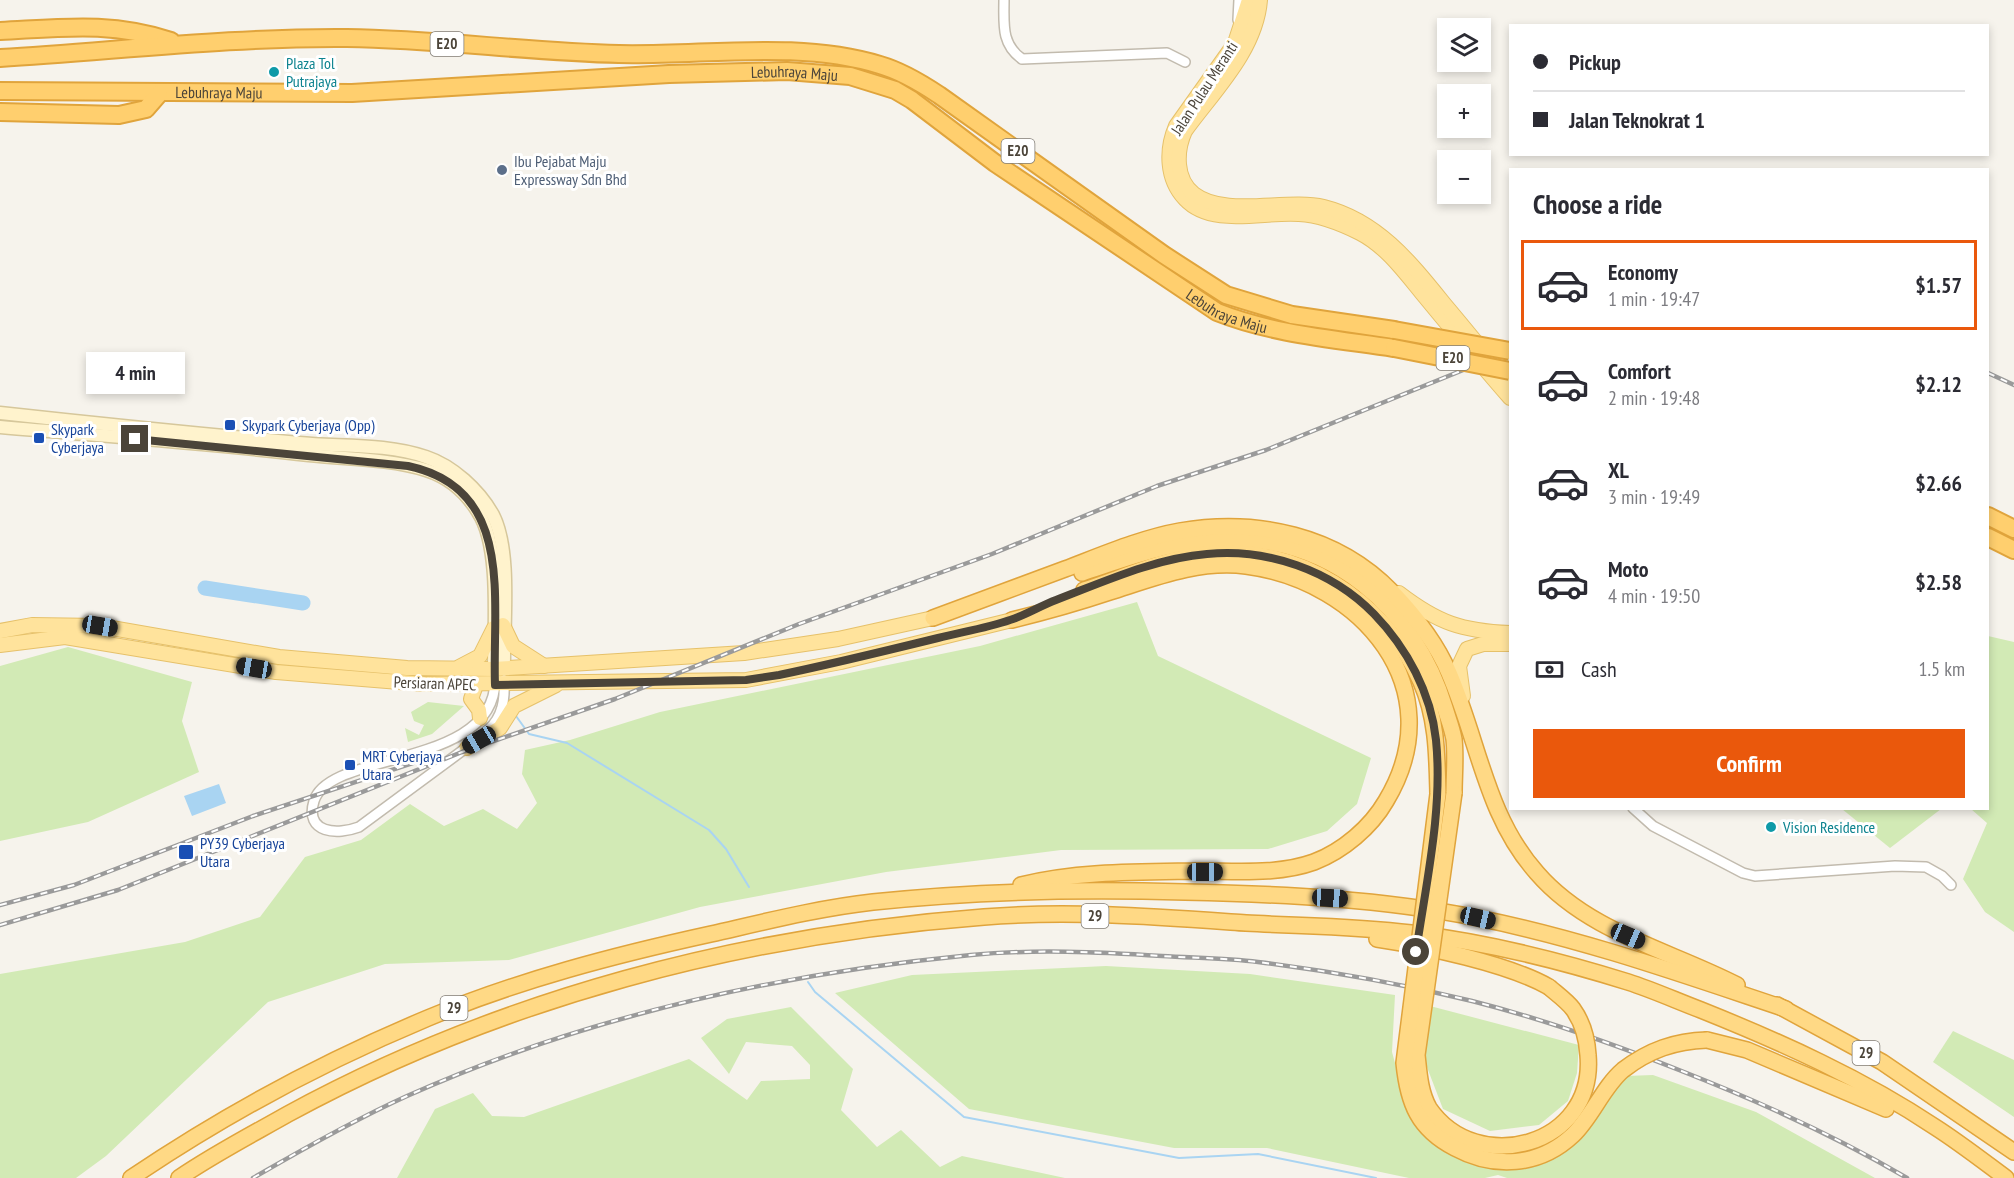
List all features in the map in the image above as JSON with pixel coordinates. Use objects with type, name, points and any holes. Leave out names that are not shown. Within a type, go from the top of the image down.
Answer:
[{"type":"highway","points":[[0,31],[105,26],[147,33],[179,44]]},
{"type":"highway","name":"Lebuhraya Maju","points":[[0,58],[179,44],[349,38],[556,51],[787,53],[854,58],[902,73],[939,94],[1164,255],[1226,295],[1292,315],[1394,330],[1509,351]]},
{"type":"highway","name":"Lebuhraya Maju","points":[[0,91],[159,94],[352,93],[545,80],[788,71],[850,76],[886,87],[912,100],[995,163],[1217,312],[1235,319],[1286,331],[1395,348],[1509,370]]},
{"type":"highway","points":[[0,112],[119,115],[146,109],[159,94]]},
{"type":"highway","points":[[1989,516],[2014,529]]},
{"type":"highway","points":[[933,618],[1157,537],[1222,526],[1244,526],[1287,533],[1329,548],[1357,561],[1374,574],[1419,620],[1449,672],[1489,792],[1507,833],[1538,874],[1571,907],[1608,927],[1708,970],[1786,1009]]},
{"type":"highway","points":[[1989,538],[2014,550]]},
{"type":"highway","points":[[933,618],[1042,587],[1153,550],[1183,543],[1245,540],[1286,546],[1316,555],[1358,580],[1381,598],[1408,627],[1436,678],[1454,738],[1454,793],[1417,1055],[1420,1082],[1428,1106],[1442,1125],[1469,1143],[1485,1148],[1519,1149],[1537,1144],[1572,1116],[1586,1089],[1590,1069],[1587,1036],[1572,1008],[1549,987],[1525,976],[1405,943],[1250,923]]},
{"type":"highway","points":[[1012,620],[1047,603],[1177,559],[1207,554],[1246,554],[1310,570],[1344,588],[1367,607],[1395,639],[1421,682],[1432,715],[1436,739],[1438,794],[1404,1063],[1414,1109],[1427,1130],[1470,1156],[1495,1162],[1518,1163],[1541,1156],[1572,1136],[1622,1071],[1655,1049],[1683,1040],[1707,1040],[1747,1050],[1878,1104],[2006,1178]]},
{"type":"highway","points":[[995,892],[1056,877],[1250,871],[1283,869],[1314,862],[1347,843],[1376,817],[1400,774],[1406,755],[1408,723],[1402,683],[1377,635],[1359,615],[1338,599],[1284,574],[1245,566],[1206,566],[1166,573],[1058,609],[1012,620]]},
{"type":"highway","name":"29","points":[[131,1178],[195,1135],[327,1064],[430,1017],[536,979],[646,948],[769,921],[869,903],[995,892],[1159,891],[1370,901],[1478,918],[1559,937],[1632,957],[1786,1009],[1882,1062],[2014,1152]]},
{"type":"highway","name":"29","points":[[179,1178],[206,1160],[342,1085],[440,1040],[545,1003],[652,971],[765,945],[872,928],[987,916],[1147,917],[1408,932],[1474,943],[1630,982],[1742,1026],[1826,1065],[1933,1126],[2006,1178]]},
{"type":"main road","name":"Jalan Pulau Meranti","points":[[1249,0],[1235,43],[1176,126],[1170,140],[1172,178],[1185,199],[1198,209],[1219,215],[1300,214],[1340,224],[1362,234],[1397,264],[1509,397]]},
{"type":"main road","name":"Jalan Pulau Meranti","points":[[1260,0],[1254,28],[1239,57],[1185,131],[1179,143],[1181,176],[1186,184],[1192,193],[1205,201],[1221,205],[1301,204],[1346,214],[1367,226],[1384,237],[1405,256],[1509,383]]},
{"type":"main road","points":[[0,413],[399,451],[428,458],[447,467],[462,479],[492,515],[502,546],[498,627],[480,656],[457,668]]},
{"type":"main road","points":[[0,427],[292,453],[426,470],[457,486],[480,513],[491,548],[499,669]]},
{"type":"main road","points":[[1374,574],[1427,614],[1444,622],[1474,630],[1509,633]]},
{"type":"main road","name":"Persiaran APEC","points":[[0,631],[32,625],[100,626],[279,657],[407,668],[499,669],[744,653],[838,639],[933,618]]},
{"type":"main road","name":"Persiaran APEC","points":[[0,645],[65,637],[276,672],[408,683],[500,685],[746,680],[841,662],[1012,620]]},
{"type":"main road","points":[[498,627],[513,646],[530,660],[545,667]]},
{"type":"main road","points":[[1470,733],[1459,677],[1459,666],[1465,652],[1475,645],[1509,644]]},
{"type":"main road","points":[[467,748],[500,728],[514,706],[557,684]]},
{"type":"main road","points":[[476,685],[471,699],[479,710],[480,718]]},
{"type":"street","points":[[1004,0],[1005,38],[1010,48],[1022,59],[1167,53],[1185,62]]},
{"type":"street","points":[[1235,43],[1239,0]]},
{"type":"street","points":[[499,669],[504,703],[494,725],[467,748],[359,827],[343,833],[323,830],[314,816],[314,801],[326,785],[353,772],[440,744],[470,729],[490,704],[500,685]]},
{"type":"street","points":[[1635,810],[1653,826],[1743,873],[1755,876],[1895,866],[1926,867],[1942,876],[1951,885]]},
{"type":"green space","points":[[1137,602],[1158,656],[1371,758],[1357,804],[1327,831],[1268,849],[1061,850],[886,872],[700,907],[509,960],[385,964],[268,1002],[106,1156],[76,1178],[0,1178],[0,974],[185,942],[260,917],[305,857],[361,840],[410,804],[444,826],[483,809],[517,829],[537,803],[522,774],[525,750],[570,740],[660,712],[980,646]]},
{"type":"green space","points":[[1989,636],[2014,642],[2014,932],[1985,912],[1963,879],[1987,823],[1972,810],[1989,810]]},
{"type":"green space","points":[[68,647],[192,682],[182,721],[199,772],[88,822],[0,841],[0,666]]},
{"type":"green space","points":[[428,702],[464,706],[432,734],[408,742],[405,728],[419,735],[424,725],[414,721],[411,712]]},
{"type":"green space","points":[[1843,810],[1940,810],[1890,848]]},
{"type":"green space","points":[[1106,966],[1250,974],[1395,995],[1392,1052],[1405,1100],[1427,1139],[1467,1162],[1539,1161],[1626,1076],[1653,1075],[1756,1112],[1875,1178],[1507,1178],[1498,1175],[1485,1178],[1409,1178],[1267,1148],[1174,1148],[969,1109],[835,993],[912,975]]},
{"type":"green space","points":[[1430,1006],[1579,1045],[1577,1073],[1568,1101],[1539,1125],[1490,1131],[1443,1109],[1425,1062]]},
{"type":"green space","points":[[791,1007],[853,1069],[841,1110],[877,1147],[901,1130],[940,1167],[962,1156],[1065,1178],[397,1178],[435,1109],[473,1093],[492,1116],[524,1117],[689,1059],[747,1100],[761,1081],[810,1079],[810,1065],[792,1046],[746,1042],[729,1074],[701,1038],[727,1019]]},
{"type":"green space","points":[[1953,1031],[2014,1060],[2014,1117],[1933,1062]]},
{"type":"water","points":[[219,784],[226,803],[192,816],[184,796]]},
{"type":"waterway","points":[[205,588],[303,603]]},
{"type":"waterway","points":[[516,716],[529,734],[567,743],[709,830],[726,849],[749,887]]},
{"type":"waterway","points":[[808,982],[815,992],[964,1117],[1179,1158],[1258,1154],[1376,1178]]},
{"type":"railway","points":[[0,925],[118,890],[462,752],[615,699],[799,624],[992,554],[1157,486],[1266,450],[1509,351]]},
{"type":"railway","points":[[1989,373],[2014,385]]},
{"type":"railway","points":[[0,905],[74,885],[253,816],[431,757]]},
{"type":"railway","points":[[253,1178],[348,1125],[407,1096],[543,1043],[613,1021],[754,987],[826,974],[971,955],[1043,952],[1114,953],[1258,962],[1366,978],[1472,1001],[1577,1032],[1628,1050],[1767,1106],[1824,1133],[1907,1178]]},
{"type":"place","name":"Plaza Tol Putrajaya","points":[[274,72]]},
{"type":"place","name":"Ibu Pejabat Maju Expressway Sdn Bhd","points":[[502,170]]},
{"type":"place","name":"Skypark Cyberjaya (Opp)","points":[[230,425]]},
{"type":"place","name":"Skypark Cyberjaya","points":[[39,438]]},
{"type":"place","name":"MRT Cyberjaya Utara","points":[[350,765]]},
{"type":"place","name":"Vision Residence","points":[[1771,827]]},
{"type":"place","name":"PY39 Cyberjaya Utara","points":[[186,852]]},
{"type":"route","points":[[135,439],[408,466],[426,470],[457,486],[480,513],[489,537],[492,559],[495,685],[746,680],[779,675],[1012,620],[1052,601],[1135,572],[1177,559],[1207,554],[1246,554],[1286,562],[1310,570],[1344,588],[1385,625],[1421,682],[1432,715],[1436,739],[1438,794],[1416,952]]}]
